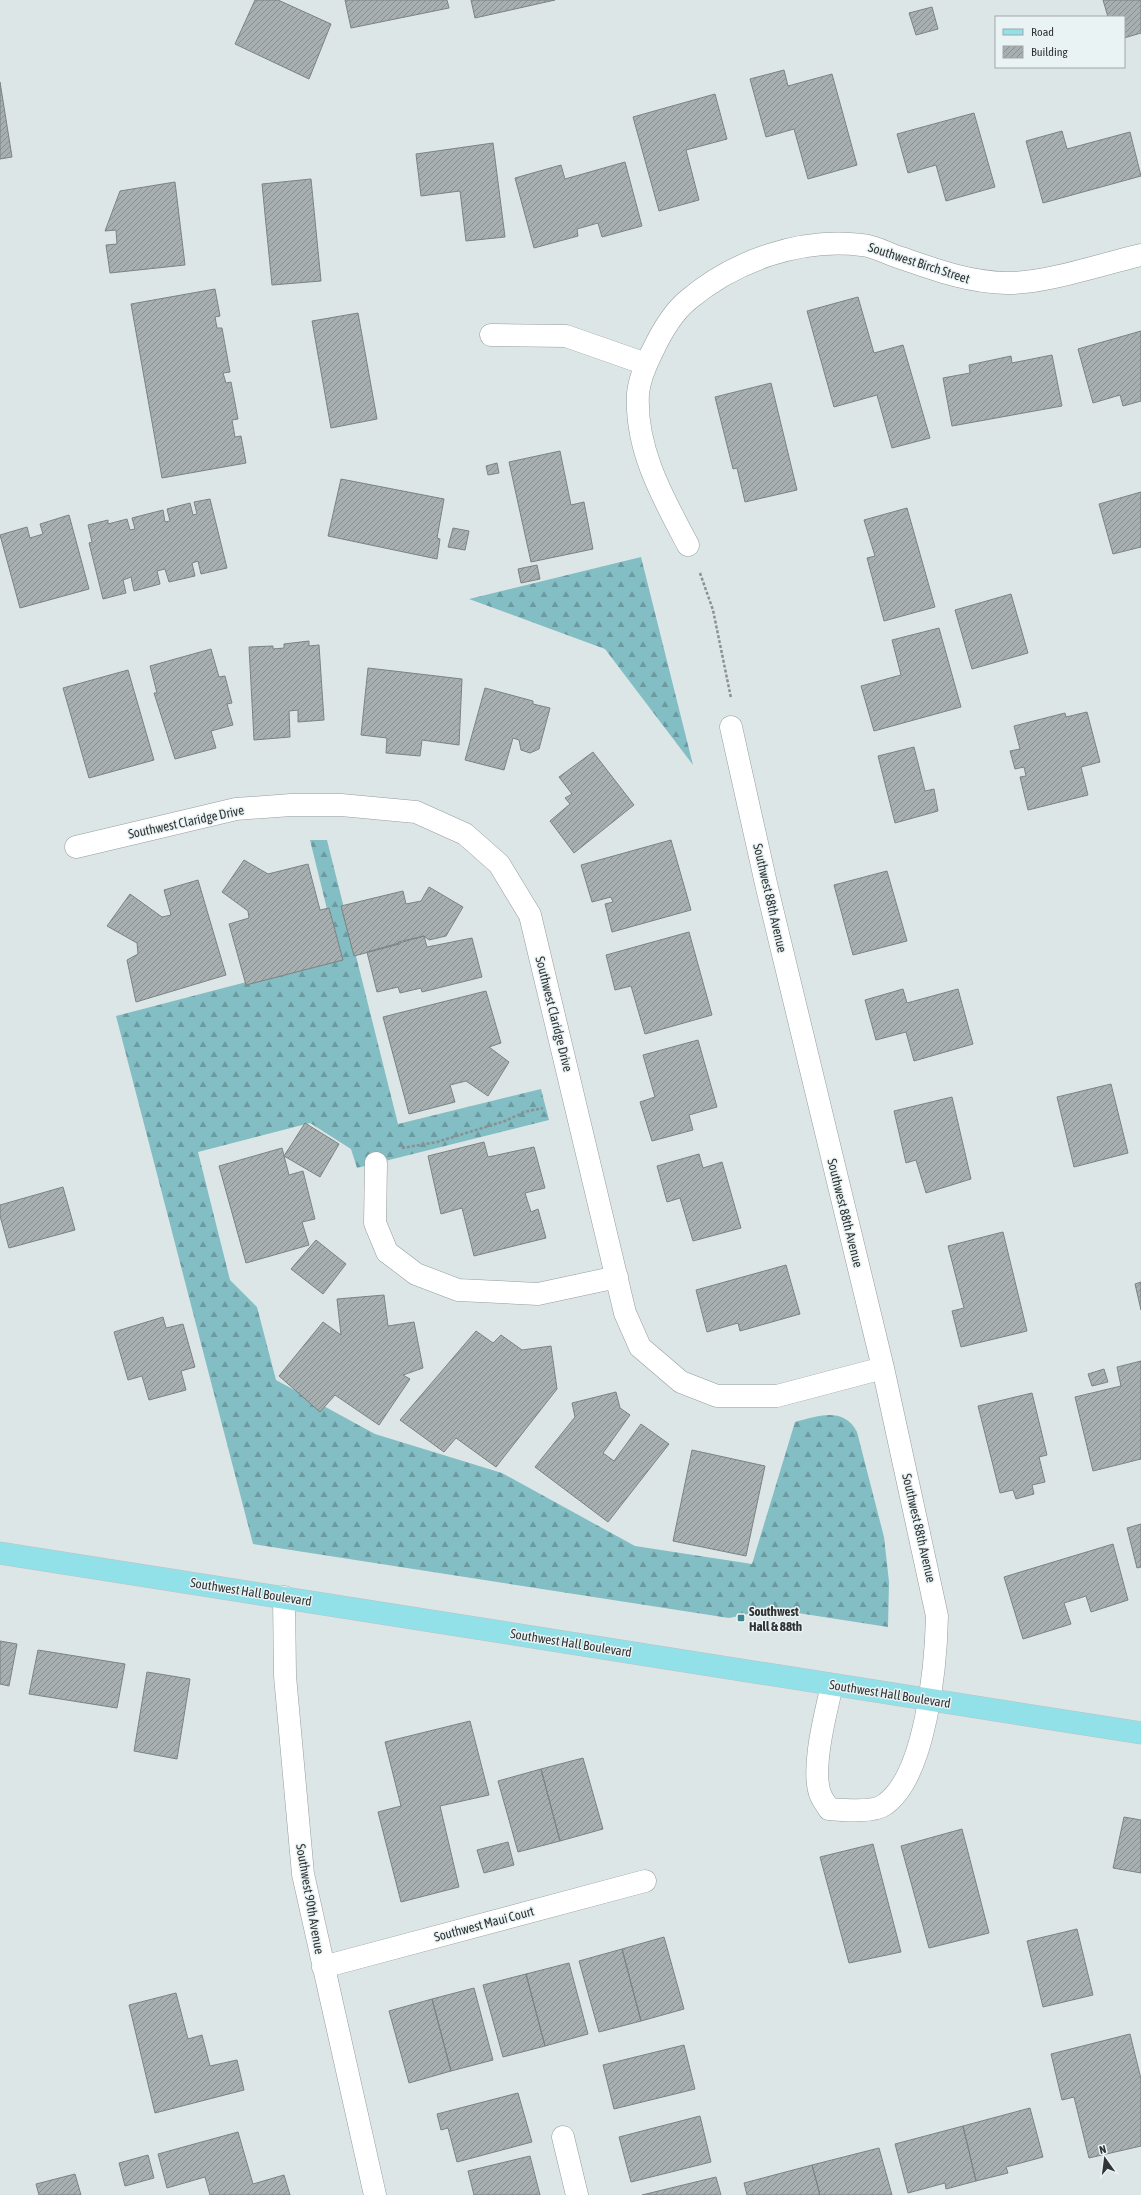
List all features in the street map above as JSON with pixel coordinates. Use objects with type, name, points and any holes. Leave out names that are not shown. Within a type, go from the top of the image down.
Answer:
[{"type":"main road","name":"Southwest Hall Boulevard","points":[[0,1553],[930,1701],[1141,1733]]},
{"type":"street","name":"Southwest Birch Street","points":[[688,545],[662,495],[644,449],[639,422],[638,392],[646,364],[664,328],[687,301],[719,278],[750,262],[788,250],[823,243],[863,245],[953,275],[976,281],[1008,283],[1042,279],[1141,255]]},
{"type":"street","points":[[491,335],[566,336],[646,364]]},
{"type":"street","name":"Southwest 88th Avenue","points":[[731,728],[767,888],[883,1368],[937,1616],[936,1644],[930,1701],[908,1777],[898,1792],[883,1806],[853,1811],[829,1809],[820,1796],[817,1775],[820,1741],[832,1685]]},
{"type":"street","name":"Southwest Claridge Drive","points":[[76,847],[236,809],[291,805],[341,806],[416,812],[464,834],[499,864],[530,915],[625,1314],[640,1347],[681,1382],[717,1396],[777,1396],[883,1368]]},
{"type":"street","points":[[376,1162],[375,1223],[386,1252],[416,1274],[458,1290],[538,1294],[617,1276]]},
{"type":"street","name":"Southwest 90th Avenue","points":[[284,1597],[285,1676],[304,1881],[375,2195]]},
{"type":"street","name":"Southwest Maui Court","points":[[323,1967],[645,1881]]},
{"type":"street","points":[[563,2137],[577,2195]]},
{"type":"path","points":[[688,545],[713,610],[734,712],[731,728]]},
{"type":"path","points":[[376,1162],[395,1150],[413,1145],[437,1142],[505,1121],[524,1112],[543,1108]]},
{"type":"green space","points":[[641,557],[693,765],[605,649],[469,599]]},
{"type":"green space","points":[[310,840],[327,840],[398,1124],[541,1089],[549,1120],[357,1168],[351,1149],[310,1123],[198,1152],[230,1280],[257,1307],[276,1380],[375,1434],[502,1473],[635,1546],[752,1564],[795,1422],[812,1417],[829,1415],[845,1419],[852,1424],[857,1432],[884,1537],[889,1582],[888,1627],[772,1609],[729,1618],[253,1544],[116,1016],[339,958]]},
{"type":"building","points":[[255,0],[278,0],[331,24],[309,79],[235,44]]},
{"type":"building","points":[[345,0],[447,0],[449,8],[351,28]]},
{"type":"building","points":[[471,0],[555,0],[475,18]]},
{"type":"building","points":[[1103,0],[1141,0],[1141,33],[1125,38],[1125,16],[1108,16]]},
{"type":"building","points":[[932,7],[938,29],[916,35],[909,13]]},
{"type":"building","points":[[784,70],[788,86],[832,74],[857,165],[808,179],[794,129],[766,137],[750,79]]},
{"type":"building","points":[[0,82],[12,157],[0,159]]},
{"type":"building","points":[[715,94],[727,139],[686,150],[699,200],[659,211],[633,117]]},
{"type":"building","points":[[974,113],[995,187],[946,201],[936,165],[908,173],[897,134]]},
{"type":"building","points":[[1062,131],[1067,149],[1130,132],[1141,176],[1043,203],[1026,141]]},
{"type":"building","points":[[493,143],[505,237],[466,241],[460,191],[421,196],[416,154]]},
{"type":"building","points":[[625,162],[642,226],[602,237],[598,223],[577,229],[578,236],[534,248],[515,178],[561,165],[565,179]]},
{"type":"building","points":[[311,179],[321,281],[272,285],[262,184]]},
{"type":"building","points":[[175,182],[185,265],[110,273],[106,245],[117,244],[116,230],[105,231],[120,191]]},
{"type":"building","points":[[215,289],[220,316],[215,317],[217,328],[222,328],[230,372],[223,373],[226,383],[231,382],[238,419],[232,420],[235,437],[241,436],[246,463],[162,478],[131,304]]},
{"type":"building","points":[[858,297],[874,353],[903,345],[930,438],[892,448],[877,395],[834,407],[807,311]]},
{"type":"building","points":[[358,313],[377,419],[331,428],[312,321]]},
{"type":"building","points":[[1141,331],[1141,401],[1123,406],[1120,395],[1093,403],[1078,349]]},
{"type":"building","points":[[1052,355],[1062,406],[952,426],[943,378],[970,373],[969,365],[1011,356],[1012,363]]},
{"type":"building","points":[[771,383],[797,490],[745,502],[737,468],[733,469],[715,397]]},
{"type":"building","points":[[560,451],[571,505],[584,502],[593,549],[531,562],[509,462]]},
{"type":"building","points":[[497,463],[499,473],[488,475],[486,466]]},
{"type":"building","points":[[341,479],[444,499],[437,538],[440,539],[437,559],[328,536]]},
{"type":"building","points":[[1141,492],[1141,547],[1113,554],[1099,504]]},
{"type":"building","points":[[210,499],[227,568],[201,574],[198,561],[192,563],[195,576],[169,582],[165,569],[157,571],[160,584],[134,591],[131,577],[123,580],[126,593],[103,599],[89,543],[92,542],[88,525],[108,520],[108,524],[127,519],[130,530],[135,529],[132,518],[163,510],[165,522],[170,521],[167,509],[190,503],[193,515],[197,514],[194,502]]},
{"type":"building","points":[[907,508],[935,607],[884,621],[867,558],[875,556],[864,520]]},
{"type":"building","points":[[69,515],[89,589],[20,608],[0,535],[27,527],[30,538],[43,534],[40,524]]},
{"type":"building","points":[[453,528],[469,531],[465,550],[448,547]]},
{"type":"building","points":[[537,565],[540,579],[521,583],[518,569]]},
{"type":"building","points":[[1011,594],[1028,653],[972,669],[955,610]]},
{"type":"building","points":[[939,628],[961,707],[874,731],[861,686],[901,675],[892,640]]},
{"type":"building","points":[[309,641],[309,646],[319,645],[324,720],[298,722],[298,710],[289,711],[290,737],[254,740],[249,647],[273,646],[273,649],[284,648],[284,644]]},
{"type":"building","points":[[211,649],[219,677],[225,676],[232,703],[227,704],[233,725],[211,731],[216,748],[175,759],[154,693],[157,693],[150,666]]},
{"type":"building","points":[[368,668],[462,679],[459,745],[422,740],[420,756],[386,753],[387,738],[361,735]]},
{"type":"building","points":[[128,670],[154,760],[89,778],[63,688]]},
{"type":"building","points":[[485,688],[533,701],[533,704],[550,708],[539,749],[530,753],[521,750],[519,740],[513,738],[504,770],[465,760]]},
{"type":"building","points":[[1087,712],[1100,762],[1081,767],[1088,795],[1028,810],[1020,777],[1026,776],[1024,767],[1015,769],[1010,751],[1020,749],[1014,726],[1065,713],[1066,717]]},
{"type":"building","points":[[914,747],[925,791],[934,789],[938,811],[895,823],[878,756]]},
{"type":"building","points":[[593,752],[634,805],[574,853],[550,821],[570,804],[565,798],[572,794],[559,777]]},
{"type":"building","points":[[671,840],[691,910],[612,932],[605,904],[613,902],[611,897],[592,902],[581,865]]},
{"type":"building","points":[[244,860],[268,874],[308,864],[320,910],[329,908],[343,960],[246,985],[229,924],[249,918],[248,911],[222,892]]},
{"type":"building","points":[[887,871],[907,941],[853,955],[834,885]]},
{"type":"building","points":[[198,880],[226,975],[136,1002],[127,960],[138,954],[137,943],[107,926],[130,894],[162,917],[171,915],[164,890]]},
{"type":"building","points":[[429,887],[463,907],[446,936],[429,940],[424,936],[398,942],[399,944],[354,956],[341,906],[403,891],[406,904],[421,901]]},
{"type":"building","points":[[689,932],[712,1015],[645,1034],[631,986],[615,990],[606,955]]},
{"type":"building","points":[[424,936],[427,947],[472,938],[482,977],[422,992],[421,988],[400,993],[398,987],[377,992],[367,952]]},
{"type":"building","points":[[903,989],[907,1003],[958,989],[973,1044],[914,1061],[906,1032],[876,1040],[865,1000]]},
{"type":"building","points":[[486,991],[501,1043],[489,1047],[509,1062],[488,1096],[466,1081],[450,1085],[455,1102],[409,1114],[383,1017]]},
{"type":"building","points":[[698,1040],[717,1107],[689,1115],[693,1130],[652,1141],[640,1102],[655,1097],[643,1055]]},
{"type":"building","points":[[1111,1084],[1128,1153],[1074,1167],[1057,1097]]},
{"type":"building","points":[[952,1097],[971,1179],[926,1193],[916,1160],[906,1163],[894,1111]]},
{"type":"building","points":[[305,1123],[339,1144],[320,1177],[284,1156]]},
{"type":"building","points":[[484,1142],[488,1157],[534,1147],[545,1188],[525,1193],[531,1212],[538,1209],[546,1238],[474,1256],[462,1208],[441,1214],[428,1156]]},
{"type":"building","points":[[282,1148],[289,1175],[303,1171],[315,1219],[302,1222],[309,1245],[246,1263],[219,1166]]},
{"type":"building","points":[[699,1154],[703,1168],[722,1162],[741,1228],[693,1241],[680,1198],[667,1202],[657,1166]]},
{"type":"building","points":[[63,1187],[75,1230],[9,1248],[0,1216],[0,1205]]},
{"type":"building","points":[[1003,1232],[1027,1331],[961,1347],[952,1311],[964,1308],[948,1246]]},
{"type":"building","points":[[316,1240],[346,1264],[323,1294],[291,1269]]},
{"type":"building","points":[[786,1265],[800,1314],[740,1331],[738,1323],[707,1332],[696,1290]]},
{"type":"building","points":[[1141,1282],[1141,1310],[1135,1284]]},
{"type":"building","points":[[384,1295],[388,1326],[414,1322],[423,1368],[403,1375],[410,1379],[379,1425],[335,1395],[320,1412],[279,1376],[323,1322],[341,1335],[337,1299]]},
{"type":"building","points":[[163,1317],[166,1328],[183,1324],[195,1367],[181,1371],[186,1390],[149,1400],[142,1376],[128,1380],[114,1332]]},
{"type":"building","points":[[476,1331],[493,1343],[501,1335],[522,1350],[551,1346],[557,1389],[496,1467],[456,1438],[444,1452],[400,1420]]},
{"type":"building","points":[[1141,1361],[1141,1459],[1093,1471],[1075,1397],[1121,1386],[1117,1367]]},
{"type":"building","points":[[1104,1369],[1108,1382],[1092,1386],[1088,1374]]},
{"type":"building","points":[[616,1392],[620,1408],[630,1415],[603,1453],[614,1461],[641,1424],[669,1444],[608,1522],[535,1467],[575,1417],[572,1403]]},
{"type":"building","points":[[1032,1393],[1047,1455],[1039,1457],[1045,1482],[1032,1485],[1034,1494],[1016,1499],[1013,1490],[1000,1493],[978,1406]]},
{"type":"building","points":[[692,1450],[765,1466],[746,1556],[673,1541]]},
{"type":"building","points":[[1141,1524],[1141,1567],[1137,1568],[1127,1528]]},
{"type":"building","points":[[1113,1544],[1128,1600],[1091,1612],[1086,1596],[1064,1603],[1071,1624],[1023,1639],[1004,1577]]},
{"type":"building","points":[[0,1641],[17,1644],[9,1686],[0,1684]]},
{"type":"building","points":[[38,1650],[125,1664],[117,1708],[29,1694]]},
{"type":"building","points":[[147,1672],[190,1679],[177,1759],[134,1751]]},
{"type":"building","points":[[470,1721],[489,1795],[440,1806],[459,1887],[401,1902],[378,1812],[401,1806],[385,1742]]},
{"type":"building","points":[[583,1758],[603,1829],[560,1841],[541,1769]]},
{"type":"building","points":[[541,1769],[560,1841],[518,1852],[498,1781]]},
{"type":"building","points":[[1124,1817],[1141,1820],[1141,1873],[1113,1868]]},
{"type":"building","points":[[962,1829],[989,1933],[929,1948],[901,1846]]},
{"type":"building","points":[[508,1842],[514,1865],[484,1873],[477,1850]]},
{"type":"building","points":[[873,1844],[901,1952],[849,1963],[820,1857]]},
{"type":"building","points":[[1077,1929],[1093,1995],[1043,2007],[1027,1941]]},
{"type":"building","points":[[664,1937],[684,2009],[641,2021],[622,1949]]},
{"type":"building","points":[[622,1949],[641,2021],[599,2032],[579,1961]]},
{"type":"building","points":[[569,1963],[588,2034],[545,2046],[526,1974]]},
{"type":"building","points":[[526,1974],[545,2046],[503,2057],[483,1985]]},
{"type":"building","points":[[474,1988],[493,2060],[451,2071],[432,1999]]},
{"type":"building","points":[[176,1993],[188,2039],[202,2035],[210,2066],[237,2060],[244,2090],[155,2113],[129,2005]]},
{"type":"building","points":[[432,1999],[451,2071],[409,2083],[389,2011]]},
{"type":"building","points":[[1130,2034],[1141,2079],[1141,2146],[1089,2158],[1074,2097],[1062,2100],[1051,2054]]},
{"type":"building","points":[[684,2045],[695,2089],[614,2109],[603,2065]]},
{"type":"building","points":[[518,2093],[532,2142],[457,2162],[448,2128],[441,2130],[437,2114]]},
{"type":"building","points":[[1030,2108],[1043,2157],[1006,2167],[1008,2173],[976,2181],[963,2126]]},
{"type":"building","points":[[700,2116],[711,2162],[631,2182],[619,2137]]},
{"type":"building","points":[[963,2126],[976,2181],[946,2189],[945,2183],[908,2193],[895,2144]]},
{"type":"building","points":[[238,2132],[253,2184],[284,2175],[290,2195],[210,2195],[205,2177],[167,2188],[158,2154]]},
{"type":"building","points":[[879,2148],[892,2195],[820,2195],[812,2165]]},
{"type":"building","points":[[148,2155],[154,2178],[125,2186],[119,2163]]},
{"type":"building","points":[[530,2156],[540,2195],[474,2195],[468,2171]]},
{"type":"building","points":[[812,2165],[820,2195],[747,2195],[744,2183]]},
{"type":"building","points":[[75,2174],[81,2195],[39,2195],[36,2184]]},
{"type":"building","points":[[716,2177],[721,2195],[642,2195]]},
{"type":"place","name":"Southwest Hall & 88th","points":[[741,1618]]}]
